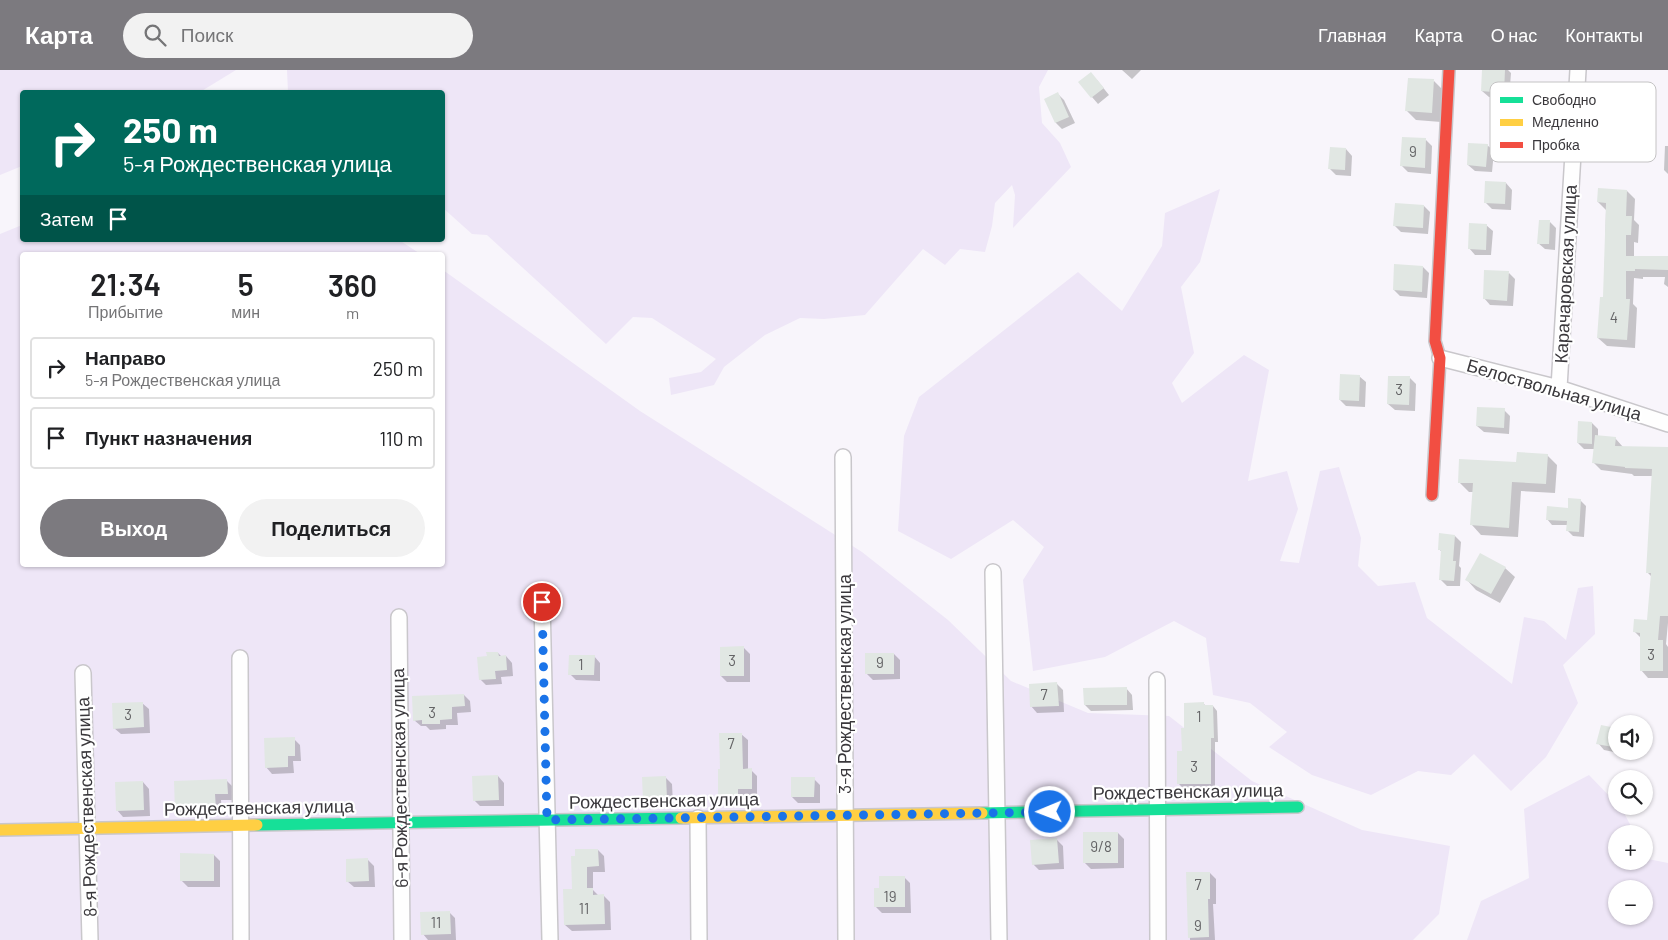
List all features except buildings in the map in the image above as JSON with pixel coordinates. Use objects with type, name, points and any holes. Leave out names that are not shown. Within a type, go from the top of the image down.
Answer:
[{"type":"street","points":[[1432,495],[1440,358],[1435,341],[1450,70]]},
{"type":"street","name":"Карачаровская улица","points":[[1559,388],[1573,162]]},
{"type":"street","name":"Белоствольная улица","points":[[1440,358],[1559,388],[1668,424]]},
{"type":"street","name":"3-я Рождественская улица","points":[[843,457],[846,940]]},
{"type":"street","points":[[992,572],[999,940]]},
{"type":"street","points":[[542,602],[550,940]]},
{"type":"street","name":"6-я Рождественская улица","points":[[399,617],[402,940]]},
{"type":"street","points":[[240,658],[241,940]]},
{"type":"street","name":"8-я Рождественская улица","points":[[83,673],[90,940]]},
{"type":"street","points":[[1157,680],[1158,940]]},
{"type":"street","name":"Рождественская улица","points":[[0,830],[1298,807]]},
{"type":"street","points":[[698,818],[699,940]]},
{"type":"shaded area","points":[[0,70],[236,70],[203,90],[20,90],[20,167],[0,175]]},
{"type":"shaded area","points":[[287,70],[1048,70],[1039,87],[1042,123],[1060,143],[1071,167],[1013,228],[1015,195],[1012,185],[995,203],[992,226],[985,252],[960,249],[945,265],[923,249],[865,315],[824,319],[800,318],[765,335],[724,367],[714,385],[671,395],[669,378],[701,372],[716,359],[652,318],[633,317],[606,344],[487,235],[472,234],[445,210],[445,90],[288,90]]},
{"type":"shaded area","points":[[1220,189],[1200,262],[1181,287],[1194,353],[1172,383],[1182,403],[1244,355],[1269,370],[1248,481],[1287,471],[1298,509],[1280,561],[1299,563],[1320,471],[1339,467],[1361,538],[1358,566],[1378,586],[1415,582],[1427,618],[1512,684],[1524,617],[1544,621],[1566,640],[1578,588],[1593,586],[1595,634],[1563,665],[1578,703],[1546,757],[1511,791],[1474,754],[1451,775],[1418,771],[1371,795],[1312,775],[1269,747],[1287,732],[1250,703],[1213,695],[1206,638],[1174,621],[1105,657],[1033,671],[1023,580],[1044,547],[1013,520],[951,559],[898,531],[904,436],[919,397],[1078,272],[1122,311],[1162,246],[1165,213]]},
{"type":"shaded area","points":[[20,226],[20,242],[402,242],[417,252],[20,252],[20,567],[445,567],[445,271],[640,411],[862,552],[948,620],[1011,681],[1088,713],[1169,716],[1252,781],[1362,830],[1450,846],[1439,914],[1413,940],[0,940],[0,234]]},
{"type":"shaded area","points":[[1589,775],[1608,795],[1608,815],[1625,815],[1630,825],[1608,825],[1608,870],[1653,870],[1653,860],[1668,863],[1668,940],[1467,940],[1481,901],[1529,878],[1524,809]]},
{"type":"traffic: fast","points":[[982,813],[1298,807]]},
{"type":"traffic: fast","points":[[257,825],[681,818]]},
{"type":"traffic: slow","points":[[681,818],[982,813]]},
{"type":"traffic: slow","points":[[0,830],[257,825]]},
{"type":"traffic: jam","points":[[1432,495],[1440,358],[1435,341],[1449,70]]},
{"type":"route","points":[[542,602],[547,820],[1050,812]]}]
